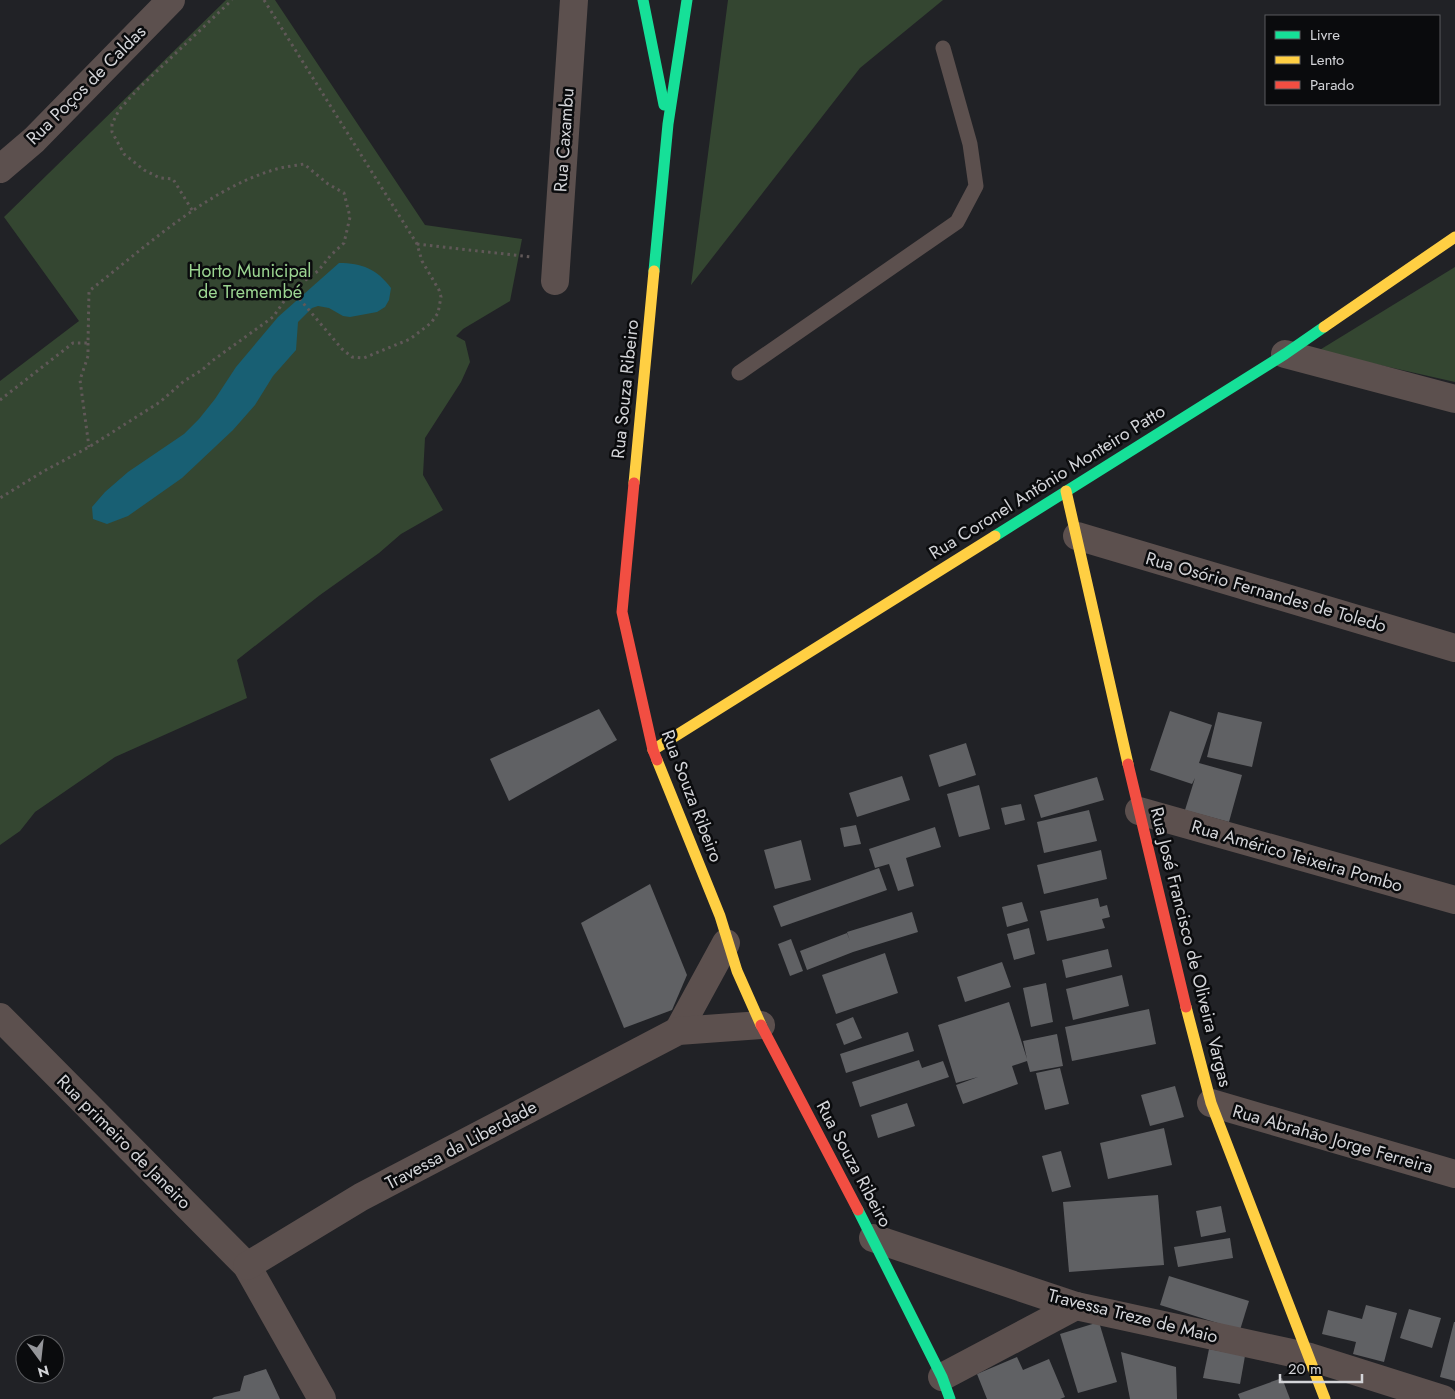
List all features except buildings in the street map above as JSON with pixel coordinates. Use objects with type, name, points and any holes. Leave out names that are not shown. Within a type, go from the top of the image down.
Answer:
[{"type":"street","name":"Rua Poços de Caldas","points":[[0,169],[34,140],[171,0]]},
{"type":"street","name":"Rua Caxambu","points":[[555,270],[574,0]]},
{"type":"street","points":[[643,0],[668,124]]},
{"type":"street","points":[[668,124],[687,0]]},
{"type":"street","name":"Rua Souza Ribeiro","points":[[668,124],[622,612],[653,750],[720,916],[726,943],[761,1025],[873,1238],[946,1388]]},
{"type":"street","name":"Rua Coronel Antônio Monteiro Patto","points":[[653,750],[1285,354],[1455,237]]},
{"type":"street","points":[[1285,354],[1455,399]]},
{"type":"street","name":"Rua José Francisco de Oliveira Vargas","points":[[1066,491],[1139,811],[1196,1048],[1212,1104],[1325,1399]]},
{"type":"street","name":"Rua Osório Fernandes de Toledo","points":[[1077,536],[1455,648]]},
{"type":"street","name":"Rua Américo Teixeira Pombo","points":[[1139,811],[1455,900]]},
{"type":"street","points":[[678,1031],[726,943]]},
{"type":"street","name":"Rua primeiro de Janeiro","points":[[0,1017],[248,1266]]},
{"type":"street","points":[[678,1031],[761,1025]]},
{"type":"street","name":"Travessa da Liberdade","points":[[248,1266],[361,1197],[678,1031]]},
{"type":"street","name":"Rua Abrahão Jorge Ferreira","points":[[1212,1104],[1455,1174]]},
{"type":"street","name":"Travessa Treze de Maio","points":[[873,1238],[1076,1306],[1310,1357]]},
{"type":"street","points":[[248,1266],[322,1399]]},
{"type":"street","points":[[946,1388],[1076,1306]]},
{"type":"street","points":[[1310,1357],[1443,1399]]},
{"type":"lane","points":[[739,373],[957,222],[976,186],[970,144],[943,48]]},
{"type":"path","points":[[192,210],[173,179],[160,178],[144,170],[124,154],[112,132],[112,124],[119,110],[138,89],[232,0]]},
{"type":"path","points":[[264,0],[416,244],[422,261],[441,297],[438,313],[431,323],[410,339],[364,358],[352,357],[348,354],[292,290]]},
{"type":"path","points":[[0,498],[44,471],[89,447],[160,402],[184,381],[202,370],[273,317],[292,290],[318,271],[331,255],[344,244],[350,216],[344,193],[328,184],[304,164],[261,174],[192,210],[90,291],[88,356],[80,380],[89,447]]},
{"type":"path","points":[[416,244],[555,270]]},
{"type":"path","points":[[0,400],[73,343],[88,343]]},
{"type":"green space","name":"Horto Municipal de Tremembé","points":[[226,0],[275,0],[425,225],[522,239],[510,301],[463,329],[456,336],[465,341],[470,362],[461,382],[425,438],[423,475],[443,510],[401,534],[379,553],[320,595],[237,660],[247,698],[115,757],[35,812],[20,831],[0,845],[0,381],[79,321],[4,217]]},
{"type":"green space","points":[[728,0],[943,0],[860,68],[691,285]]},
{"type":"green space","points":[[1455,267],[1455,382],[1318,351]]},
{"type":"water","points":[[339,263],[355,264],[368,268],[386,281],[391,288],[389,300],[385,307],[377,312],[350,317],[343,316],[329,308],[318,306],[312,308],[298,322],[296,350],[273,376],[255,405],[233,430],[182,478],[128,516],[107,524],[93,519],[92,507],[105,492],[128,472],[184,434],[199,419],[236,367],[278,317]]},
{"type":"traffic: fast","points":[[643,0],[664,105]]},
{"type":"traffic: fast","points":[[654,271],[668,124],[687,0]]},
{"type":"traffic: fast","points":[[995,536],[1285,354],[1324,327]]},
{"type":"traffic: fast","points":[[858,1210],[942,1377],[950,1399]]},
{"type":"traffic: slow","points":[[1324,327],[1455,237]]},
{"type":"traffic: slow","points":[[634,483],[654,271]]},
{"type":"traffic: slow","points":[[1066,491],[1128,764]]},
{"type":"traffic: slow","points":[[653,750],[995,536]]},
{"type":"traffic: slow","points":[[657,760],[720,916],[737,971],[761,1025]]},
{"type":"traffic: slow","points":[[1186,1007],[1211,1103],[1325,1399]]},
{"type":"traffic: jam","points":[[634,483],[622,612],[653,750],[657,760]]},
{"type":"traffic: jam","points":[[1128,764],[1186,1007]]},
{"type":"traffic: jam","points":[[761,1025],[858,1210]]}]
